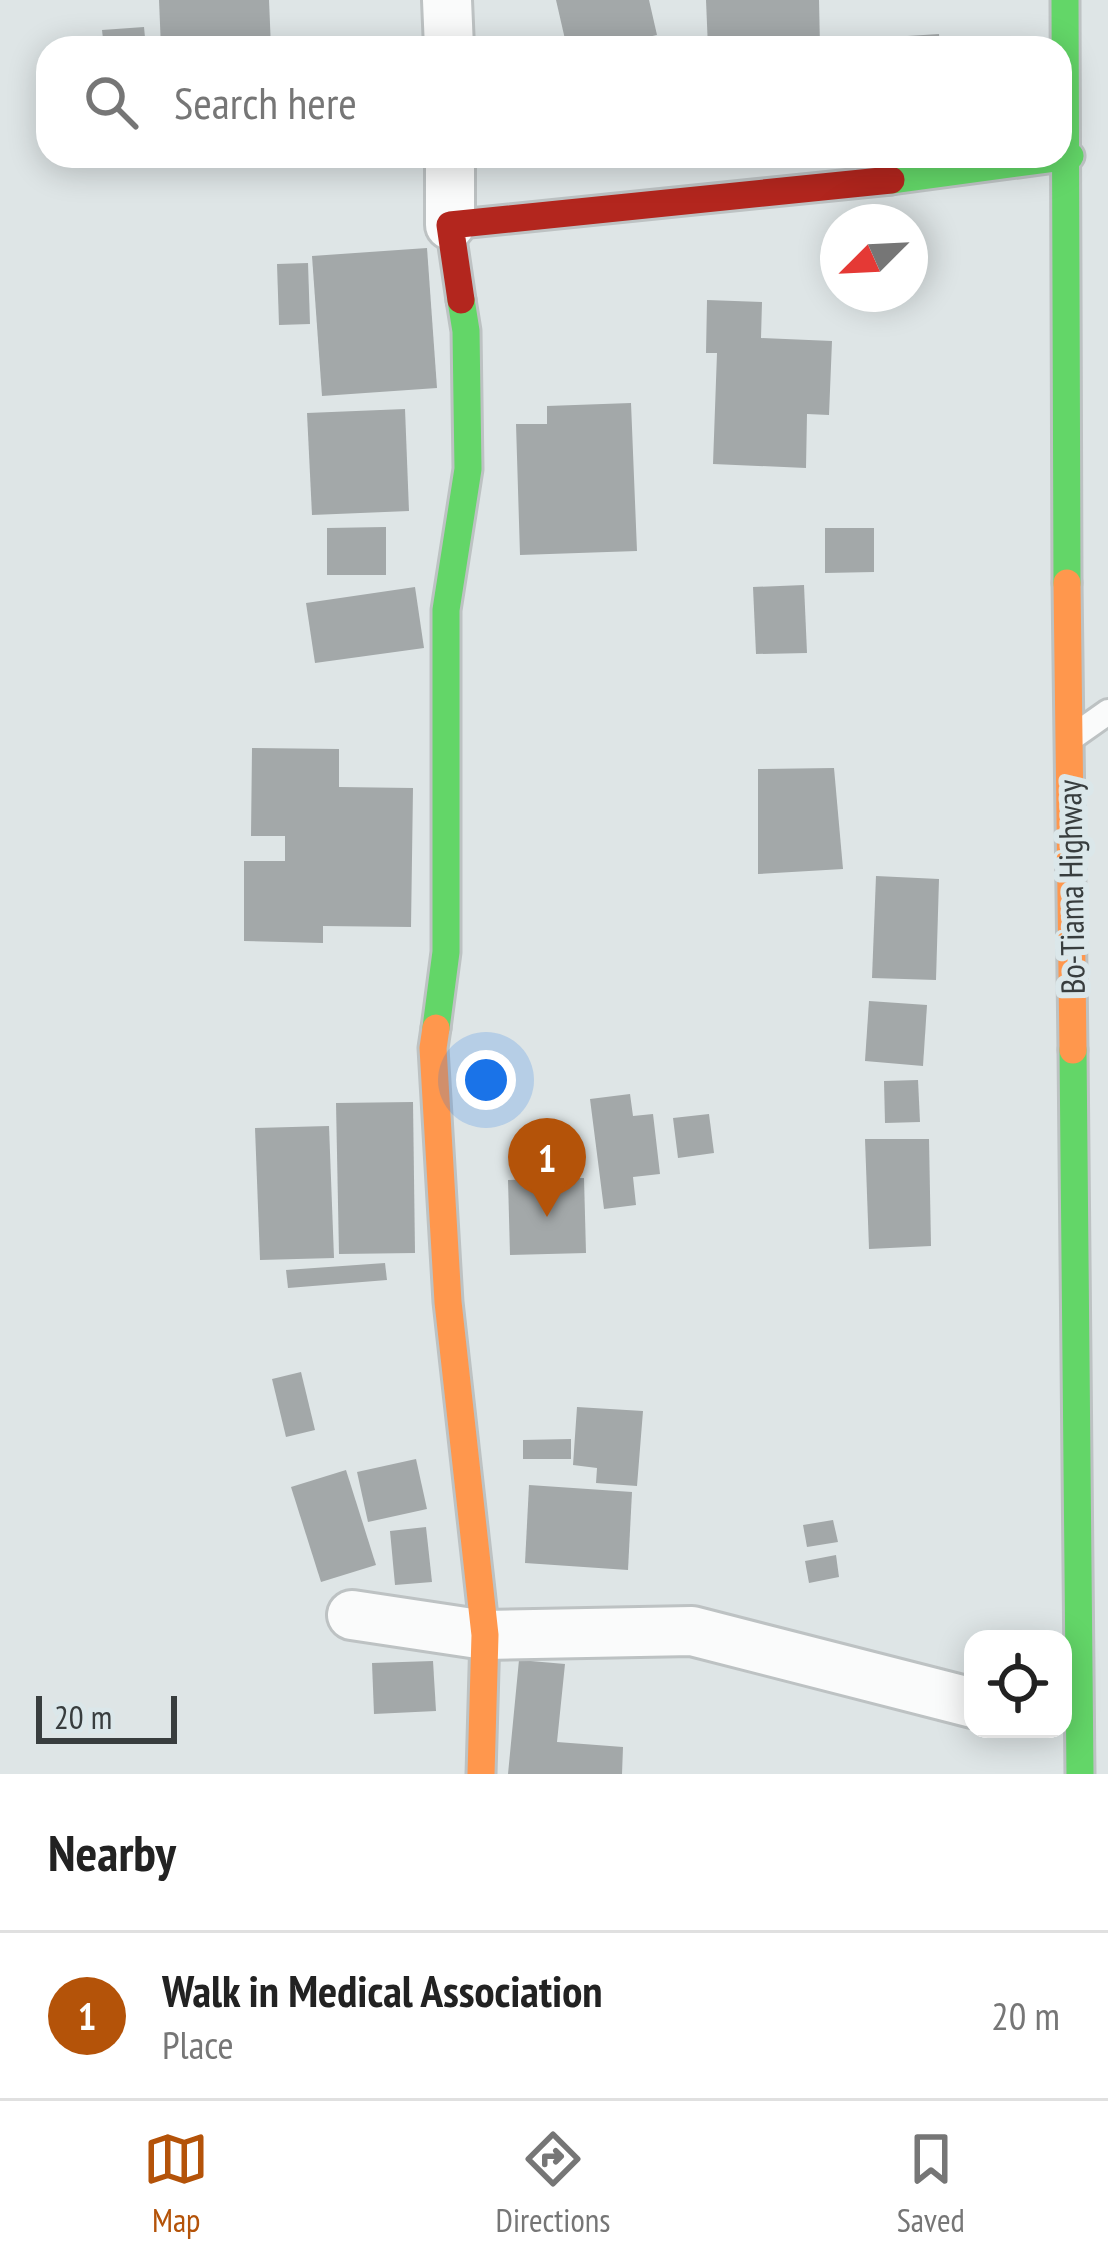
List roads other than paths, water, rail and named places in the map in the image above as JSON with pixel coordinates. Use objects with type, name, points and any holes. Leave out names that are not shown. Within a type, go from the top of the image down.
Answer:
[{"type":"main road","name":"Bo-Tiama Highway","points":[[1064,0],[1065,36]]},
{"type":"main road","points":[[481,1774],[485,1635],[448,1302],[433,1048],[446,952],[446,610],[468,469],[466,331],[450,226],[975,168]]},
{"type":"main road","name":"Bo-Tiama Highway","points":[[1070,168],[1074,1744]]},
{"type":"street","points":[[447,0],[448,36]]},
{"type":"street","points":[[450,168],[450,226]]},
{"type":"street","points":[[352,1615],[485,1635],[692,1631],[964,1701]]},
{"type":"lane","points":[[1068,741],[1108,712]]},
{"type":"place","name":"Walk in Medical Association","points":[[547,1217]]}]
